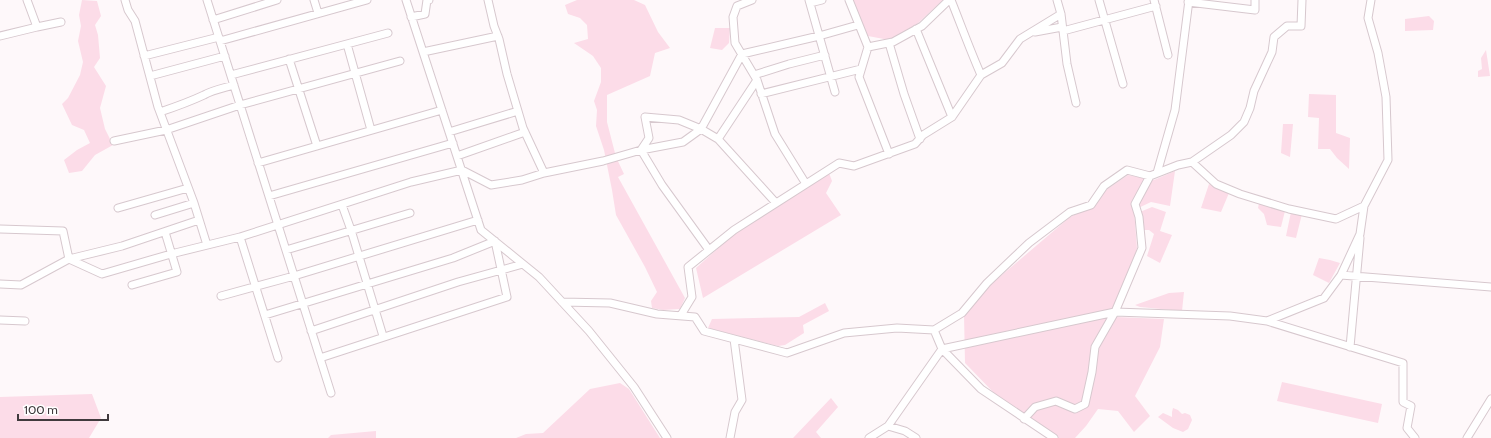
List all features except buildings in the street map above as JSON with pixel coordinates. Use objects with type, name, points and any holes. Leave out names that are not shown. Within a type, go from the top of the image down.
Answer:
[{"type":"street","points":[[27,0],[37,27]]},
{"type":"street","points":[[125,0],[128,10],[135,21],[160,112],[194,203],[207,245]]},
{"type":"street","points":[[207,0],[331,393]]},
{"type":"street","points":[[213,20],[277,0]]},
{"type":"street","points":[[314,0],[318,13]]},
{"type":"street","points":[[144,56],[219,39],[367,0]]},
{"type":"street","points":[[406,0],[481,230],[539,277],[588,331],[634,387],[667,438]]},
{"type":"street","points":[[411,17],[425,14],[427,0],[429,0]]},
{"type":"street","points":[[488,0],[494,26],[525,132],[544,173]]},
{"type":"street","points":[[752,0],[737,6],[733,17],[736,42],[756,77],[775,134],[806,184]]},
{"type":"street","points":[[822,0],[809,2],[835,92]]},
{"type":"street","points":[[848,0],[868,47],[859,78],[889,154]]},
{"type":"street","points":[[868,47],[893,42],[922,26],[950,0],[981,75]]},
{"type":"street","points":[[1057,0],[1061,14],[1067,64],[1076,103]]},
{"type":"street","points":[[1099,0],[1122,84]]},
{"type":"street","points":[[1024,419],[1035,407],[1056,401],[1075,408],[1085,404],[1092,372],[1095,347],[1115,312],[1142,248],[1139,217],[1135,204],[1153,175],[1175,110],[1188,1],[1254,10],[1255,0]]},
{"type":"street","points":[[562,302],[610,303],[657,314],[695,317],[704,331],[787,353],[844,333],[897,328],[934,330],[962,313],[987,283],[1029,243],[1070,212],[1091,204],[1104,186],[1127,170],[1153,175],[1178,165],[1192,162],[1231,135],[1244,122],[1250,108],[1254,91],[1272,52],[1274,37],[1287,26],[1301,26],[1302,0]]},
{"type":"street","points":[[1350,347],[1360,234],[1364,206],[1388,160],[1386,97],[1378,53],[1368,18],[1370,0]]},
{"type":"street","points":[[1031,33],[1062,29],[1105,20],[1155,3],[1168,55]]},
{"type":"street","points":[[681,315],[692,297],[688,267],[734,230],[839,163],[854,166],[915,144],[923,135],[952,117],[981,75],[1002,62],[1020,39],[1061,14]]},
{"type":"street","points":[[0,36],[61,22]]},
{"type":"street","points":[[69,259],[102,274],[171,254],[240,237],[411,182],[462,170],[491,185],[522,180],[544,173],[603,161],[641,150],[683,142],[701,130],[742,54],[819,36],[858,25]]},
{"type":"street","points":[[916,29],[952,117]]},
{"type":"street","points":[[231,75],[388,33]]},
{"type":"street","points":[[423,52],[498,36]]},
{"type":"street","points":[[889,43],[904,94],[920,139]]},
{"type":"street","points":[[347,44],[371,130]]},
{"type":"street","points":[[718,139],[756,77],[789,64],[825,55]]},
{"type":"street","points":[[150,76],[225,56]]},
{"type":"street","points":[[289,59],[317,146]]},
{"type":"street","points":[[114,141],[166,130],[240,105],[400,61]]},
{"type":"street","points":[[761,94],[861,68]]},
{"type":"street","points":[[160,112],[192,101],[204,94],[234,85]]},
{"type":"street","points":[[258,163],[442,110]]},
{"type":"street","points":[[449,132],[518,110]]},
{"type":"street","points":[[641,150],[649,138],[645,117],[679,120],[718,139],[776,203]]},
{"type":"street","points":[[457,156],[525,132]]},
{"type":"street","points":[[269,196],[453,143]]},
{"type":"street","points":[[641,150],[662,185],[709,250]]},
{"type":"street","points":[[1192,162],[1216,184],[1240,194],[1289,209],[1336,219],[1364,206]]},
{"type":"street","points":[[118,208],[188,188]]},
{"type":"street","points":[[155,215],[194,203]]},
{"type":"street","points":[[342,205],[383,336]]},
{"type":"street","points":[[286,250],[410,213]]},
{"type":"street","points":[[0,284],[21,285],[69,259],[122,246],[199,220]]},
{"type":"street","points":[[221,296],[294,276],[478,220]]},
{"type":"street","points":[[0,228],[63,231],[69,259]]},
{"type":"street","points":[[132,285],[177,272],[164,232]]},
{"type":"street","points":[[1268,321],[1324,298],[1341,275],[1360,234]]},
{"type":"street","points":[[240,237],[278,358]]},
{"type":"street","points":[[320,358],[383,336],[507,297],[495,241]]},
{"type":"street","points":[[264,315],[453,258],[495,241]]},
{"type":"street","points":[[311,331],[458,282],[523,264]]},
{"type":"street","points":[[1341,275],[1491,287]]},
{"type":"street","points":[[869,438],[888,426],[942,349],[1115,312],[1230,316],[1268,321],[1402,363],[1403,402],[1411,406],[1408,428],[1415,438]]},
{"type":"street","points":[[0,320],[25,321]]},
{"type":"street","points":[[934,330],[942,349],[981,389],[1054,438]]},
{"type":"street","points":[[730,438],[735,412],[742,400],[734,339]]},
{"type":"street","points":[[1467,438],[1491,399]]},
{"type":"street","points":[[888,426],[905,431],[916,438]]},
{"type":"shaded area","points":[[82,0],[97,1],[101,16],[95,25],[98,35],[100,58],[94,67],[106,86],[100,108],[105,129],[113,145],[95,155],[82,171],[69,173],[64,160],[77,150],[90,143],[84,130],[72,125],[62,104],[68,98],[80,75],[83,62],[78,41],[81,26],[79,15]]},
{"type":"shaded area","points":[[577,0],[634,0],[645,5],[658,32],[670,48],[655,53],[650,76],[607,95],[607,122],[616,157],[624,174],[618,177],[685,298],[680,309],[663,310],[652,308],[651,301],[657,292],[616,215],[604,150],[596,126],[597,110],[594,101],[601,82],[601,68],[593,56],[574,43],[588,39],[587,25],[580,18],[568,14],[565,5]]},
{"type":"shaded area","points":[[851,0],[943,0],[917,24],[889,40],[868,36]]},
{"type":"shaded area","points":[[1429,16],[1434,21],[1433,30],[1405,31],[1405,19]]},
{"type":"shaded area","points":[[715,28],[730,28],[729,43],[722,50],[710,48]]},
{"type":"shaded area","points":[[1486,50],[1490,76],[1478,77],[1478,71],[1482,69],[1481,58]]},
{"type":"shaded area","points":[[1309,94],[1336,95],[1336,133],[1350,138],[1349,169],[1330,149],[1318,149],[1319,118],[1308,117]]},
{"type":"shaded area","points":[[1283,124],[1293,124],[1290,157],[1281,153]]},
{"type":"shaded area","points":[[1175,171],[1170,206],[1151,202],[1134,210],[1137,248],[1116,317],[1164,319],[1160,347],[1135,396],[1150,416],[1134,432],[1118,411],[1098,409],[1075,438],[1058,438],[996,395],[965,363],[964,315],[989,286],[1070,217],[1096,205],[1106,190],[1128,175],[1154,180]]},
{"type":"shaded area","points":[[829,173],[832,181],[826,193],[841,215],[703,298],[696,268],[734,234]]},
{"type":"shaded area","points":[[1209,184],[1229,193],[1221,212],[1201,208]]},
{"type":"shaded area","points":[[1259,203],[1285,211],[1281,227],[1267,225],[1264,214],[1258,208]]},
{"type":"shaded area","points":[[1152,207],[1166,212],[1160,231],[1172,235],[1160,263],[1147,256],[1154,234],[1149,230],[1143,230],[1140,212]]},
{"type":"shaded area","points":[[1291,212],[1302,214],[1296,238],[1286,236]]},
{"type":"shaded area","points":[[1319,258],[1340,263],[1329,283],[1313,275]]},
{"type":"shaded area","points":[[1184,292],[1182,311],[1140,307],[1135,305],[1169,293]]},
{"type":"shaded area","points":[[825,303],[829,311],[803,325],[804,333],[785,345],[778,346],[708,328],[712,319],[799,317]]},
{"type":"shaded area","points":[[1282,382],[1382,404],[1378,423],[1277,401]]},
{"type":"shaded area","points":[[620,383],[629,389],[660,438],[516,438],[526,434],[543,433],[590,389]]},
{"type":"shaded area","points":[[92,394],[101,418],[89,438],[0,438],[0,397]]},
{"type":"shaded area","points":[[831,398],[838,407],[816,432],[821,438],[793,438]]},
{"type":"shaded area","points":[[1173,408],[1182,414],[1185,413],[1190,415],[1192,420],[1188,429],[1183,432],[1173,428],[1158,417],[1163,413],[1172,417]]},
{"type":"shaded area","points":[[376,431],[376,438],[328,438],[331,435]]}]
